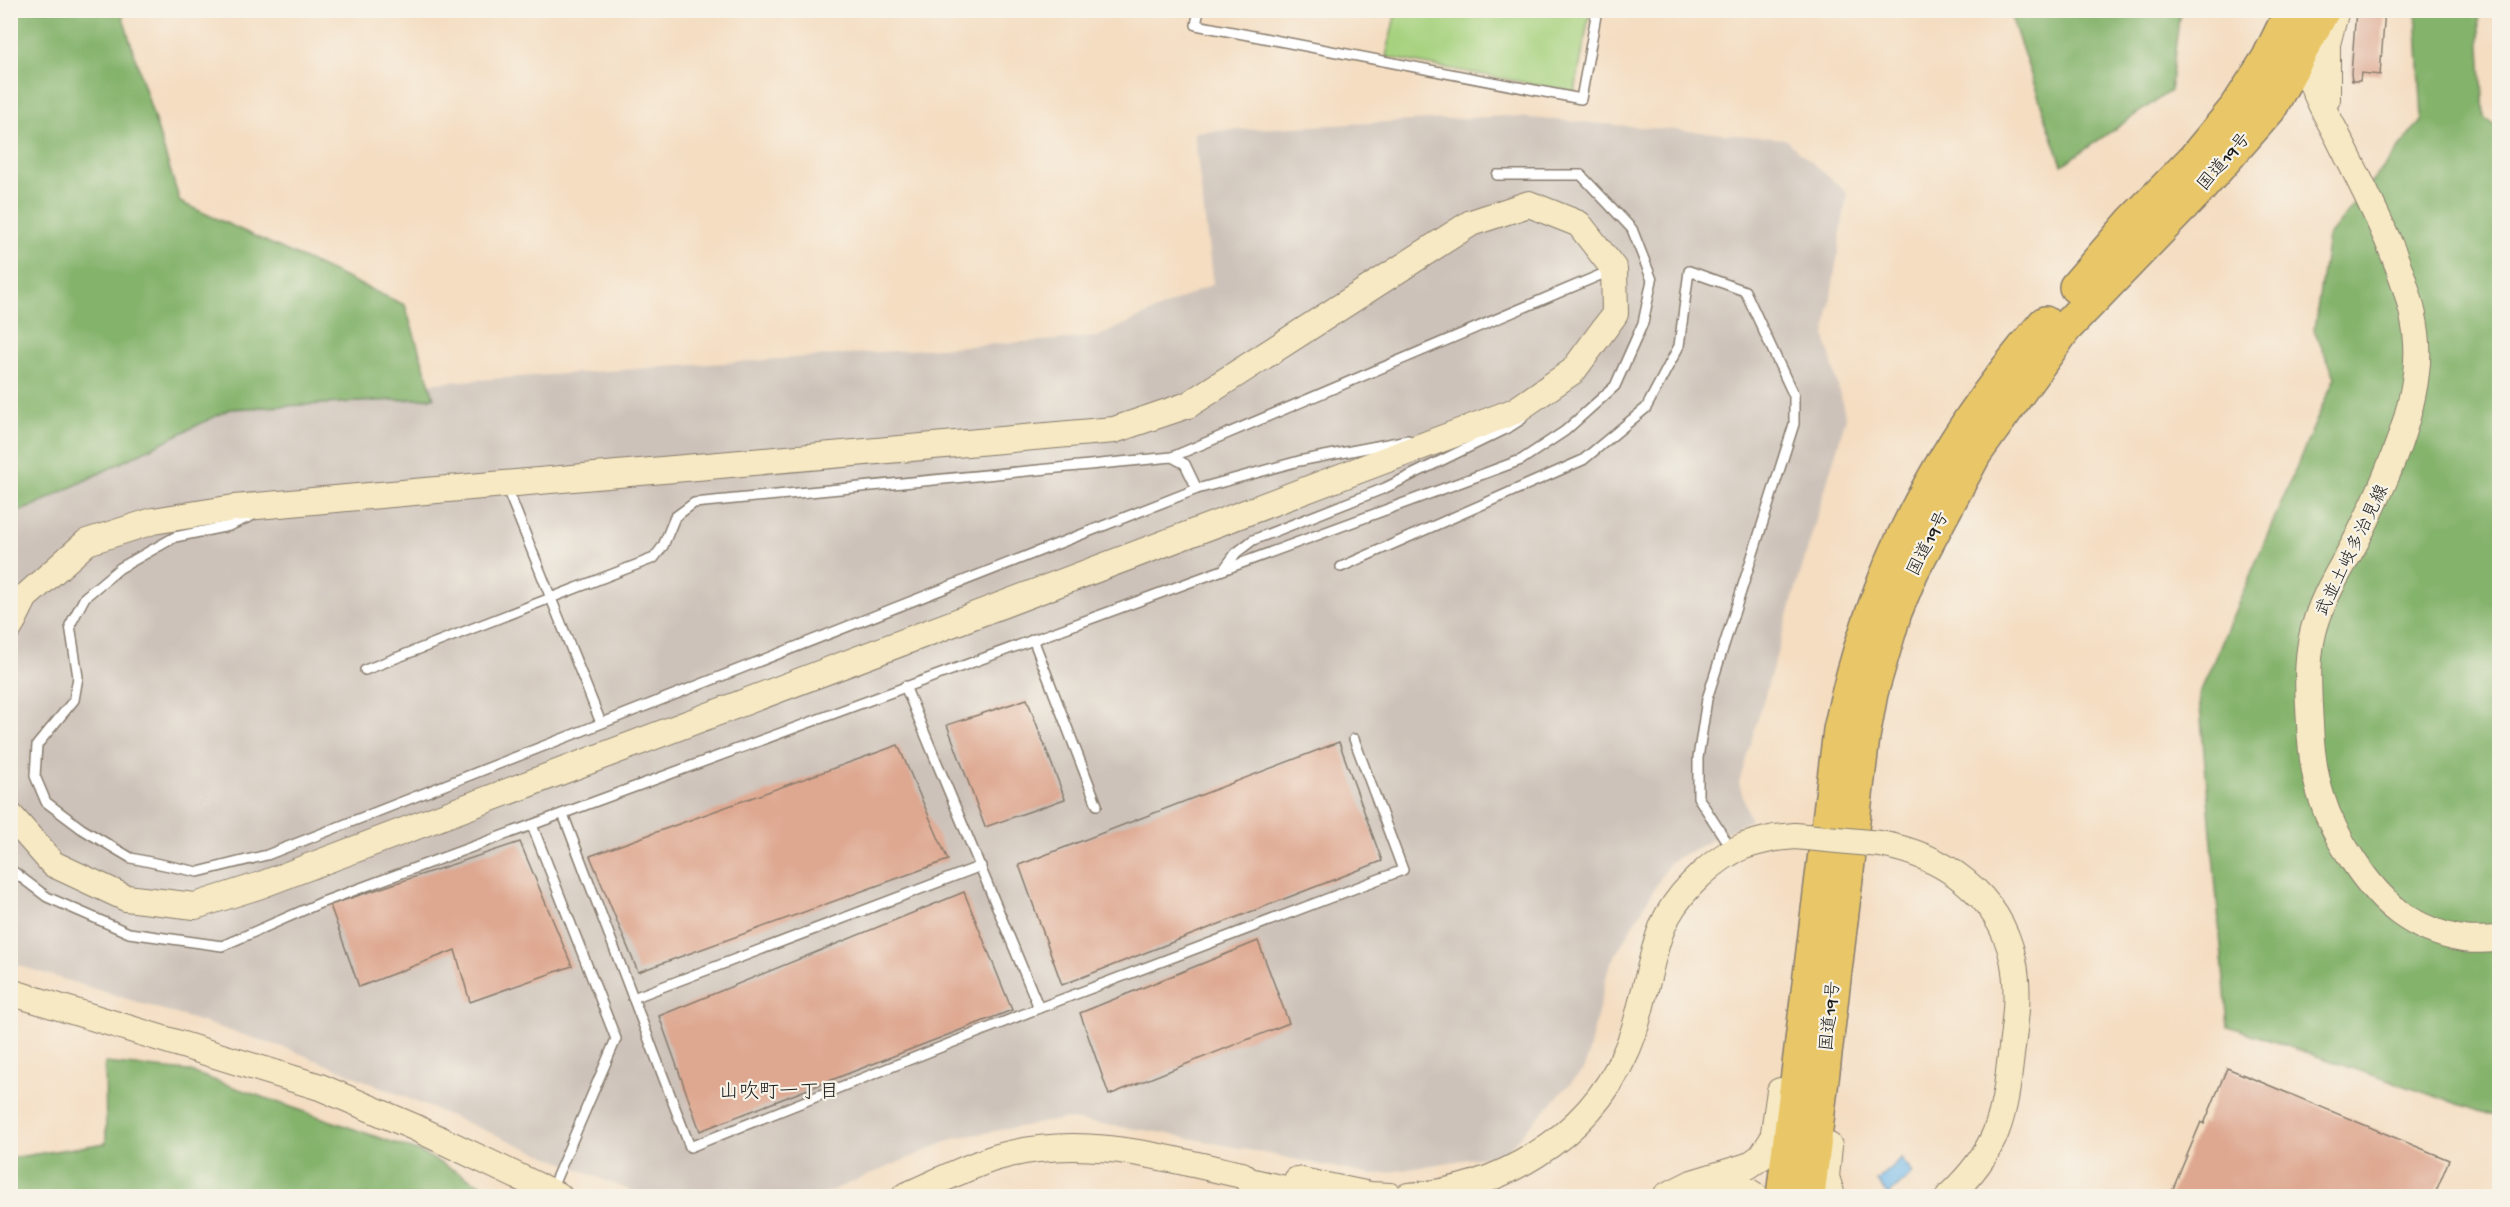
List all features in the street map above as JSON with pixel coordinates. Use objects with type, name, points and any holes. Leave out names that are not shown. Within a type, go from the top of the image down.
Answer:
[{"type":"highway","name":"国道19号","points":[[1783,1197],[1840,730],[1851,673],[1869,616],[1904,534],[1945,456],[2007,367],[2133,221],[2194,159],[2237,107],[2268,59],[2294,10]]},
{"type":"highway","name":"国道19号","points":[[1808,1197],[1851,824],[1871,693],[1895,612],[1912,571],[1975,453],[2065,328],[2198,190],[2270,108],[2323,10]]},
{"type":"street","name":"武並土岐多治見線","points":[[2294,10],[2305,46],[2311,79],[2400,273],[2413,311],[2417,346],[2412,398],[2390,470],[2329,591],[2317,619],[2310,648],[2308,668],[2311,755],[2318,790],[2329,822],[2348,854],[2368,883],[2399,915],[2432,931],[2465,940],[2499,939]]},
{"type":"street","points":[[2325,112],[2328,92],[2327,44],[2336,10]]},
{"type":"street","points":[[2270,108],[2285,99],[2297,99],[2313,102],[2325,112]]},
{"type":"street","points":[[10,627],[25,597],[87,542],[153,521],[234,508],[1114,430],[1188,405],[1471,223],[1529,204],[1579,224],[1614,269],[1615,314],[1573,371],[1515,411],[270,882],[195,906],[126,898],[53,864],[10,815]]},
{"type":"street","points":[[1666,1197],[1692,1183],[1748,1166],[1761,1157],[1773,1139],[1822,749],[1840,730]]},
{"type":"street","points":[[1408,1197],[1457,1189],[1511,1169],[1557,1140],[1589,1112],[1614,1077],[1626,1053],[1656,948],[1668,916],[1680,897],[1713,865],[1775,844],[1880,850],[1900,847],[1954,872],[1970,884],[1997,917],[2013,960],[2017,1010],[2003,1114],[1992,1145],[1981,1163],[1950,1197]]},
{"type":"street","points":[[1880,850],[1935,872],[1963,892],[1985,918],[1996,941],[2005,971],[2006,1007],[1991,1117],[1980,1142],[1964,1164],[1948,1184],[1930,1197]]},
{"type":"street","points":[[1469,1197],[1545,1163],[1587,1130],[1601,1115],[1635,1061],[1653,1010],[1667,953],[1677,925],[1689,903],[1736,856]]},
{"type":"street","points":[[1832,1197],[1826,1177],[1840,1010],[1840,970],[1835,955]]},
{"type":"street","points":[[10,992],[320,1087],[414,1127],[554,1195]]},
{"type":"street","points":[[905,1197],[998,1157],[1069,1145],[1130,1150],[1242,1175],[1251,1171],[1321,1194],[1390,1197]]},
{"type":"street","points":[[1692,1197],[1718,1186],[1749,1191],[1755,1197]]},
{"type":"lane","points":[[1199,10],[1196,25],[1581,99],[1597,10]]},
{"type":"lane","points":[[10,869],[47,897],[129,933],[222,946],[320,903],[1521,460],[1565,431],[1615,386],[1643,323],[1652,280],[1632,229],[1581,175],[1497,175]]},
{"type":"lane","points":[[365,670],[654,558],[663,546],[675,518],[694,503],[1172,457],[1614,269]]},
{"type":"lane","points":[[1341,567],[1582,460],[1646,408],[1679,346],[1689,271],[1745,291],[1794,396],[1794,424],[1707,699],[1698,758],[1698,797],[1736,856]]},
{"type":"lane","points":[[1543,405],[1573,371]]},
{"type":"lane","points":[[1224,569],[1236,553],[1253,540],[1396,483],[1508,428],[1535,410]]},
{"type":"lane","points":[[281,504],[229,526],[175,537],[120,568],[85,597],[70,625],[78,677],[74,700],[38,745],[35,776],[46,802],[82,829],[131,858],[198,872],[267,855],[1197,489],[1299,461],[1470,428]]},
{"type":"lane","points":[[1172,457],[1185,464],[1197,489]]},
{"type":"lane","points":[[506,484],[601,723]]},
{"type":"lane","points":[[1033,639],[1096,805]]},
{"type":"lane","points":[[905,686],[1039,1008]]},
{"type":"lane","points":[[563,814],[690,1147],[1039,1008],[1403,870],[1354,739]]},
{"type":"lane","points":[[532,825],[616,1039],[554,1195]]},
{"type":"lane","points":[[633,998],[981,866]]},
{"type":"shaded area","points":[[1506,116],[1785,139],[1847,193],[1825,336],[1846,418],[1739,783],[1750,820],[1670,862],[1609,966],[1585,1068],[1504,1153],[1373,1175],[1164,1133],[1064,1119],[956,1138],[819,1196],[643,1196],[289,1049],[11,963],[11,496],[218,398],[1097,337],[1213,284],[1194,132]]},
{"type":"green space","points":[[11,10],[121,11],[180,202],[405,305],[434,398],[230,409],[31,507],[11,514]]},
{"type":"green space","points":[[1396,11],[1590,11],[1575,92],[1386,57]]},
{"type":"green space","points":[[2009,11],[2180,11],[2170,91],[2062,165]]},
{"type":"green space","points":[[2416,11],[2478,11],[2484,117],[2500,129],[2499,1118],[2228,1026],[2199,695],[2335,377],[2314,330],[2328,237],[2422,119]]},
{"type":"green space","points":[[105,1063],[188,1071],[420,1152],[502,1196],[11,1196],[11,1158],[106,1143]]},
{"type":"water","points":[[1901,1159],[1913,1173],[1888,1195],[1877,1181]]},
{"type":"building","points":[[2356,10],[2385,10],[2380,75],[2361,73],[2360,81],[2352,81],[2351,74]]},
{"type":"building","points":[[1027,699],[1065,799],[985,827],[947,725]]},
{"type":"building","points":[[1339,742],[1382,861],[1062,985],[1019,865]]},
{"type":"building","points":[[898,745],[948,860],[638,972],[590,856]]},
{"type":"building","points":[[520,842],[572,966],[470,1002],[455,950],[359,987],[330,905]]},
{"type":"building","points":[[964,892],[1012,1010],[700,1131],[659,1016]]},
{"type":"building","points":[[1258,941],[1289,1023],[1109,1095],[1080,1013]]},
{"type":"building","points":[[2227,1068],[2449,1160],[2434,1196],[2170,1196]]},
{"type":"district","name":"山吹町一丁目","points":[[779,1090]]}]
